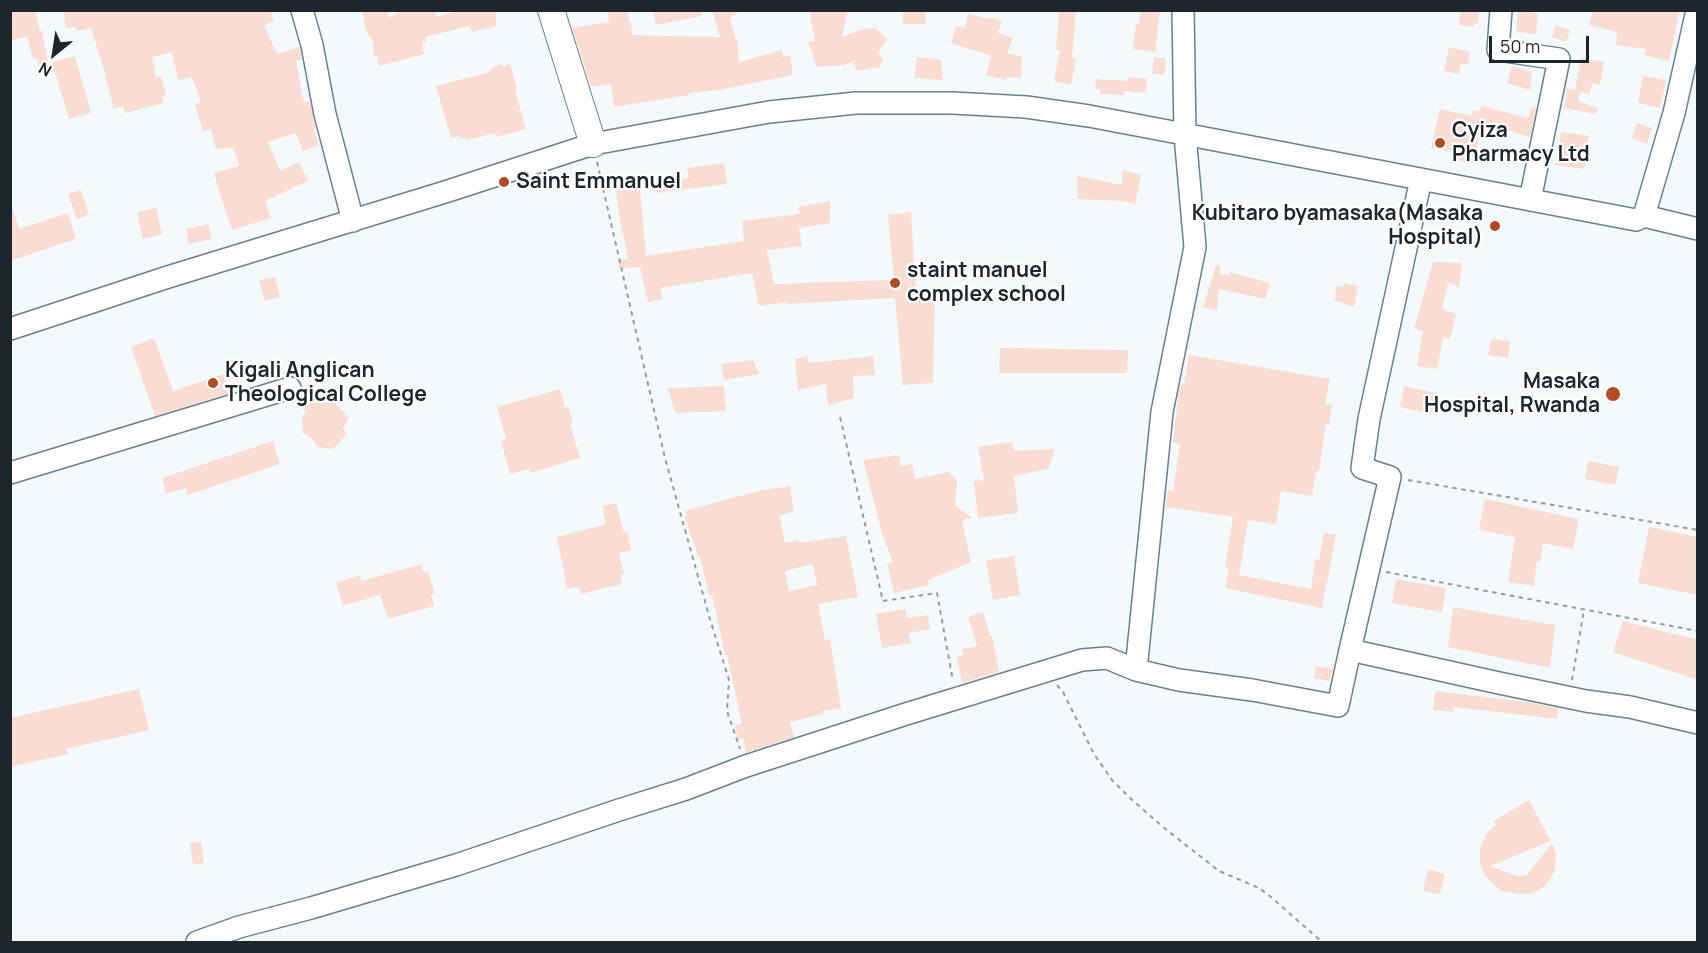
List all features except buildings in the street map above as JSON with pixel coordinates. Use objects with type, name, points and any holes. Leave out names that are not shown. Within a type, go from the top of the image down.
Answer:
[{"type":"main road","points":[[551,10],[592,144]]},
{"type":"street","points":[[302,10],[312,45],[325,114],[353,221]]},
{"type":"street","points":[[1137,670],[1162,412],[1195,247],[1185,135],[1183,10]]},
{"type":"street","points":[[1501,10],[1498,50],[1559,58],[1530,200]]},
{"type":"street","points":[[1644,216],[1674,113],[1697,10]]},
{"type":"street","points":[[10,329],[592,144],[769,112],[856,103],[953,103],[1026,107],[1089,116],[1636,220],[1644,216],[1698,229]]},
{"type":"street","points":[[197,942],[239,927],[311,908],[456,864],[686,789],[746,766],[1082,660],[1107,657],[1137,670],[1179,680],[1252,690],[1338,706],[1390,477],[1362,468],[1369,419],[1421,179]]},
{"type":"street","points":[[10,473],[290,388]]},
{"type":"street","points":[[1350,650],[1569,698],[1630,707],[1698,723]]},
{"type":"path","points":[[592,144],[665,458],[729,680],[727,711],[746,766]]},
{"type":"path","points":[[840,417],[883,601],[937,593],[956,699]]},
{"type":"path","points":[[1390,477],[1698,530]]},
{"type":"path","points":[[1369,569],[1698,631]]},
{"type":"path","points":[[1569,698],[1584,610]]},
{"type":"path","points":[[1040,673],[1055,682],[1063,692],[1094,754],[1112,780],[1130,798],[1219,871],[1259,888],[1271,897],[1322,942]]},
{"type":"place","name":"Cyiza Pharmacy Ltd","points":[[1440,143]]},
{"type":"place","name":"Saint Emmanuel","points":[[504,182]]},
{"type":"place","name":"Kubitaro byamasaka(Masaka Hospital)","points":[[1495,226]]},
{"type":"place","name":"staint manuel complex school","points":[[895,283]]},
{"type":"place","name":"Kigali Anglican Theological College","points":[[213,383]]},
{"type":"place","name":"Masaka Hospital, Rwanda","points":[[1613,394]]}]
